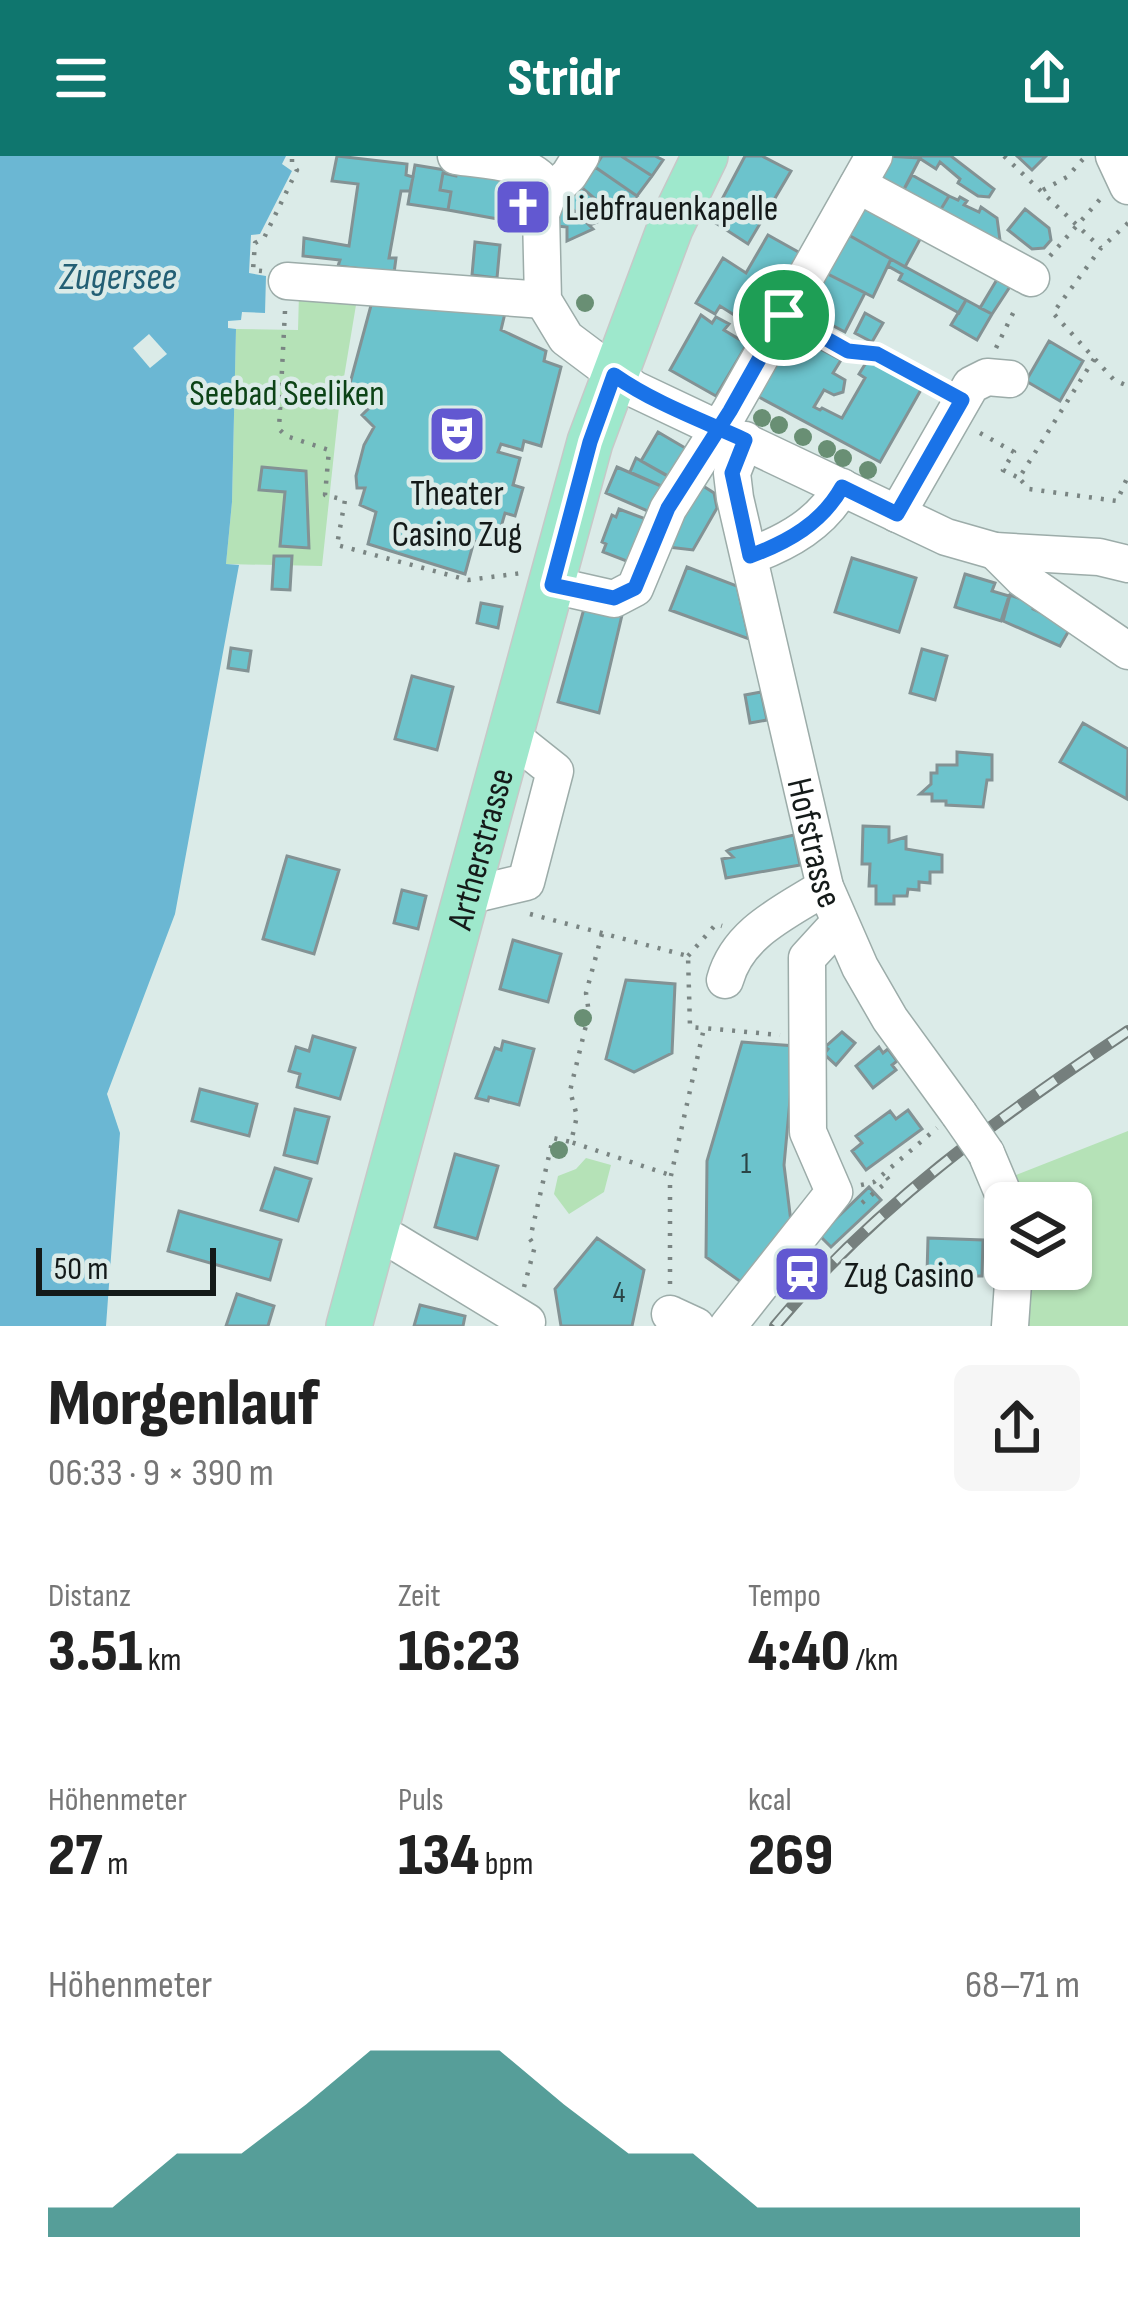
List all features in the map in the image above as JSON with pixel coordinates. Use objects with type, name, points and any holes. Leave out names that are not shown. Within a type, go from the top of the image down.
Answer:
[{"type":"main road","name":"Artherstrasse","points":[[349,1326],[590,442],[670,227],[705,156]]},
{"type":"street","points":[[456,156],[498,160],[532,171],[546,184],[540,228],[542,300],[566,338],[654,400],[946,537],[995,551],[1099,557],[1128,564]]},
{"type":"street","points":[[548,195],[581,156]]},
{"type":"street","points":[[1114,156],[1128,186]]},
{"type":"street","points":[[552,585],[614,598],[635,588],[668,508],[732,435],[784,315],[866,170],[1030,278]]},
{"type":"street","points":[[287,280],[542,300]]},
{"type":"street","points":[[897,514],[970,416],[971,385],[987,377],[1010,379]]},
{"type":"street","name":"Hofstrasse","points":[[732,435],[732,473],[825,887],[839,923],[947,1122],[986,1153],[998,1182]]},
{"type":"street","points":[[750,556],[782,544],[829,510],[842,487]]},
{"type":"street","points":[[995,551],[1023,579],[1128,651]]},
{"type":"street","points":[[724,980],[748,937],[825,887]]},
{"type":"street","points":[[728,1326],[834,1192],[808,1132],[807,958],[839,923]]},
{"type":"street","points":[[373,1237],[394,1241],[522,1321]]},
{"type":"street","points":[[1010,1326],[1013,1290]]},
{"type":"path","points":[[1004,156],[1102,248]]},
{"type":"path","points":[[1042,190],[1067,176],[1085,156]]},
{"type":"path","points":[[1128,223],[1102,248],[1053,313],[1114,380],[1128,386]]},
{"type":"path","points":[[784,315],[848,351],[877,354],[970,416],[1014,452],[1004,470],[1029,488],[1117,501],[1128,476]]},
{"type":"path","points":[[1019,478],[1094,359]]},
{"type":"path","points":[[286,436],[328,450],[325,494],[345,500],[338,545],[468,580],[534,572],[552,585]]},
{"type":"path","points":[[538,916],[688,956],[690,1027],[809,1038]]},
{"type":"path","points":[[571,1142],[577,1116],[571,1091],[589,1013],[586,993],[602,934]]},
{"type":"path","points":[[683,1320],[671,1176],[704,1028]]},
{"type":"path","points":[[874,1182],[947,1122]]},
{"type":"path","points":[[522,1321],[535,1246],[530,1239],[553,1138],[671,1176]]},
{"type":"path","points":[[856,1208],[889,1180],[884,1174]]},
{"type":"green space","name":"Seebad Seeliken","points":[[299,294],[357,299],[339,407],[322,566],[226,564],[236,329],[298,330]]},
{"type":"green space","points":[[1128,1131],[1128,1326],[1021,1326],[1024,1290],[1092,1290],[1092,1182],[1013,1182],[1011,1177]]},
{"type":"green space","points":[[586,1158],[611,1165],[604,1192],[569,1214],[554,1194],[558,1176],[576,1169]]},
{"type":"water","name":"Zugersee","points":[[0,156],[286,156],[282,164],[292,171],[260,234],[251,235],[249,273],[266,276],[265,313],[242,312],[241,320],[228,321],[228,328],[236,329],[226,564],[239,565],[175,914],[107,1094],[120,1133],[106,1326],[0,1326]]},
{"type":"pier","points":[[149,334],[167,354],[150,368],[133,348]]},
{"type":"building","points":[[337,156],[407,164],[406,175],[413,177],[410,191],[401,191],[389,258],[396,258],[394,273],[303,256],[304,238],[349,246],[358,184],[332,181]]},
{"type":"building","points":[[602,156],[621,156],[652,176],[637,196],[595,167]]},
{"type":"building","points":[[621,156],[655,156],[663,160],[652,176]]},
{"type":"building","points":[[745,156],[762,156],[791,171],[748,244],[711,220]]},
{"type":"building","points":[[886,156],[920,158],[902,193],[874,179]]},
{"type":"building","points":[[916,156],[951,156],[994,189],[989,197],[978,196],[958,183],[960,179],[940,162],[936,169]]},
{"type":"building","points":[[1017,156],[1046,156],[1032,170]]},
{"type":"building","points":[[415,165],[457,172],[456,176],[443,173],[440,190],[451,192],[448,210],[408,204]]},
{"type":"building","points":[[595,167],[637,196],[614,215],[581,187]]},
{"type":"building","points":[[457,172],[515,182],[509,221],[448,210],[451,192],[440,190],[443,173],[456,176]]},
{"type":"building","points":[[912,175],[949,196],[938,214],[902,193]]},
{"type":"building","points":[[581,187],[614,215],[590,225],[565,202]]},
{"type":"building","name":"Liebfrauenkapelle","points":[[514,190],[537,194],[532,224],[509,221]]},
{"type":"building","points":[[949,196],[960,197],[967,201],[964,205],[979,212],[981,207],[997,218],[1000,240],[995,246],[938,214]]},
{"type":"building","points":[[866,197],[925,230],[905,267],[845,233]]},
{"type":"building","points":[[565,202],[593,229],[567,241],[567,227],[547,225]]},
{"type":"building","points":[[1025,209],[1049,228],[1051,240],[1044,248],[1032,249],[1008,230]]},
{"type":"building","points":[[845,233],[891,259],[873,297],[824,272]]},
{"type":"building","points":[[768,235],[802,254],[758,330],[720,306],[715,314],[696,303],[723,258],[746,273]]},
{"type":"building","points":[[475,242],[500,245],[497,278],[472,275]]},
{"type":"building","points":[[891,259],[966,300],[959,313],[899,280],[902,274],[888,266]]},
{"type":"building","points":[[1002,271],[1015,279],[992,314],[980,308]]},
{"type":"building","points":[[824,272],[865,293],[845,332],[803,310]]},
{"type":"building","name":"Theater Casino Zug","points":[[373,298],[505,313],[501,330],[546,351],[544,361],[561,367],[541,446],[524,441],[522,450],[501,444],[498,452],[520,458],[513,485],[523,488],[515,516],[505,513],[495,548],[474,541],[465,574],[368,544],[376,512],[360,505],[365,488],[357,488],[356,476],[374,427],[362,415],[370,407],[346,398]]},
{"type":"building","points":[[966,300],[992,314],[977,340],[951,325]]},
{"type":"building","points":[[865,313],[883,323],[872,342],[855,333]]},
{"type":"building","points":[[701,315],[712,323],[716,317],[729,324],[724,330],[747,344],[716,396],[670,370]]},
{"type":"building","points":[[790,333],[841,360],[833,373],[845,380],[843,392],[834,395],[824,390],[814,407],[820,410],[842,418],[865,378],[859,374],[869,358],[922,388],[880,462],[757,396]]},
{"type":"building","points":[[1049,341],[1083,361],[1060,401],[1026,381]]},
{"type":"building","points":[[658,432],[692,452],[676,481],[641,461]]},
{"type":"building","points":[[636,458],[670,477],[664,487],[630,472]]},
{"type":"building","points":[[262,467],[306,471],[309,548],[280,546],[285,492],[259,490]]},
{"type":"building","points":[[617,467],[668,489],[657,515],[606,493]]},
{"type":"building","points":[[700,484],[714,493],[717,508],[693,550],[668,547]]},
{"type":"building","points":[[619,509],[654,522],[637,565],[603,552],[612,515],[616,517]]},
{"type":"building","points":[[274,556],[292,556],[290,590],[272,589]]},
{"type":"building","points":[[852,558],[916,578],[899,632],[835,612]]},
{"type":"building","points":[[687,567],[737,586],[749,639],[670,610]]},
{"type":"building","points":[[965,574],[995,583],[992,591],[1009,596],[1001,621],[955,607]]},
{"type":"building","points":[[1010,595],[1071,627],[1060,646],[1003,621]]},
{"type":"building","points":[[481,603],[502,607],[498,628],[477,623]]},
{"type":"building","points":[[585,605],[622,615],[599,713],[558,702]]},
{"type":"building","points":[[231,648],[251,651],[248,671],[228,668]]},
{"type":"building","points":[[922,649],[947,656],[935,700],[910,693]]},
{"type":"building","points":[[412,676],[453,687],[437,750],[395,739]]},
{"type":"building","points":[[761,692],[767,720],[750,723],[745,695]]},
{"type":"building","points":[[1083,723],[1128,749],[1127,799],[1060,762]]},
{"type":"building","points":[[957,752],[992,755],[992,780],[987,780],[983,807],[946,805],[946,801],[932,801],[932,794],[920,794],[931,784],[937,765],[957,765]]},
{"type":"building","points":[[863,826],[889,827],[889,842],[906,837],[906,849],[942,855],[942,872],[930,872],[930,883],[919,882],[919,890],[908,889],[907,896],[894,896],[894,904],[876,904],[876,886],[869,886],[870,864],[862,864]]},
{"type":"building","points":[[794,835],[800,865],[726,878],[722,859],[733,857],[727,851]]},
{"type":"building","points":[[287,856],[339,870],[314,954],[263,939]]},
{"type":"building","points":[[402,890],[426,896],[418,929],[394,923]]},
{"type":"building","points":[[513,940],[561,954],[548,1002],[500,989]]},
{"type":"building","points":[[626,980],[675,984],[672,1053],[634,1072],[606,1059]]},
{"type":"building","points":[[842,1032],[855,1043],[836,1065],[824,1054],[825,1047]]},
{"type":"building","points":[[313,1036],[355,1048],[340,1099],[297,1087],[300,1074],[289,1071],[296,1047],[309,1051]]},
{"type":"building","points":[[503,1041],[534,1049],[519,1105],[476,1098],[495,1048],[501,1050]]},
{"type":"building","points":[[742,1042],[795,1046],[784,1165],[792,1230],[748,1287],[706,1257],[707,1161]]},
{"type":"building","points":[[879,1047],[883,1053],[888,1049],[897,1061],[892,1065],[896,1070],[873,1088],[856,1066]]},
{"type":"building","points":[[200,1089],[257,1104],[249,1136],[192,1121]]},
{"type":"building","points":[[295,1109],[329,1117],[317,1163],[284,1155]]},
{"type":"building","points":[[908,1110],[922,1129],[866,1170],[852,1151],[862,1143],[856,1136],[890,1111],[896,1119]]},
{"type":"building","points":[[455,1154],[498,1166],[477,1239],[435,1227]]},
{"type":"building","points":[[275,1168],[311,1179],[298,1221],[261,1210]]},
{"type":"building","points":[[869,1187],[881,1200],[831,1247],[819,1235]]},
{"type":"building","points":[[179,1211],[281,1240],[270,1280],[168,1251]]},
{"type":"building","points":[[597,1238],[644,1270],[632,1326],[561,1326],[555,1289]]},
{"type":"building","points":[[928,1238],[983,1240],[982,1276],[970,1276],[970,1288],[933,1287],[933,1274],[927,1274]]},
{"type":"building","points":[[237,1294],[274,1306],[268,1326],[226,1326]]},
{"type":"building","points":[[420,1305],[465,1316],[463,1326],[414,1326]]},
{"type":"railway","points":[[775,1326],[854,1241],[941,1166],[1128,1031]]},
{"type":"place","name":"Liebfrauenkapelle","points":[[523,207]]},
{"type":"place","name":"Theater Casino Zug","points":[[457,434]]},
{"type":"place","name":"Zug Casino","points":[[802,1274]]},
{"type":"route","points":[[784,315],[730,411],[719,429],[705,452],[668,508],[635,588],[614,598],[552,585],[590,442],[614,375],[654,400],[719,429],[745,440],[732,473],[750,556],[782,544],[829,510],[842,487],[897,514],[962,400],[877,354],[848,351],[784,315]]}]
